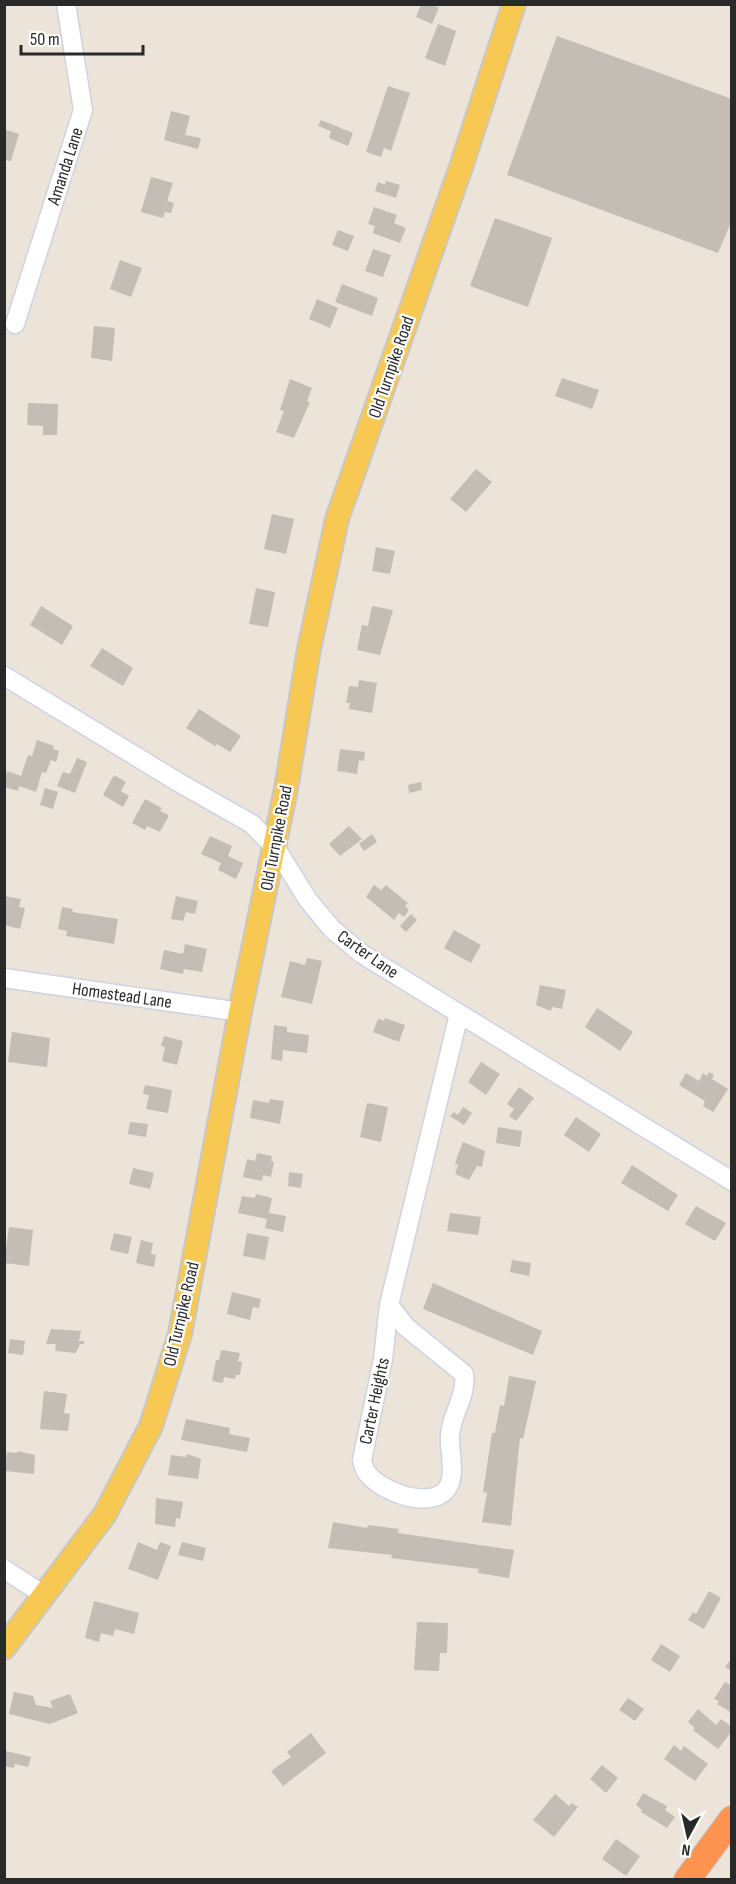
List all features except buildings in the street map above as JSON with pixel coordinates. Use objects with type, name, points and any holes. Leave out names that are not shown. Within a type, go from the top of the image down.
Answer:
[{"type":"highway","points":[[687,1880],[732,1819]]},
{"type":"main road","name":"Old Turnpike Road","points":[[4,1648],[105,1514],[151,1426],[180,1334],[240,1012],[275,846],[309,649],[337,519],[461,167],[514,4]]},
{"type":"street","name":"Amanda Lane","points":[[15,324],[83,110],[66,4]]},
{"type":"street","name":"Carter Lane","points":[[4,676],[178,782],[252,824],[275,846],[308,900],[332,929],[362,954],[732,1181]]},
{"type":"street","name":"Homestead Lane","points":[[4,978],[240,1012]]},
{"type":"street","name":"Carter Heights","points":[[389,1305],[406,1327],[464,1374],[465,1388],[450,1433],[452,1475],[446,1490],[434,1498],[416,1500],[391,1490],[367,1473],[362,1460],[383,1359],[389,1305],[459,1014]]},
{"type":"street","points":[[4,1569],[44,1595]]}]
